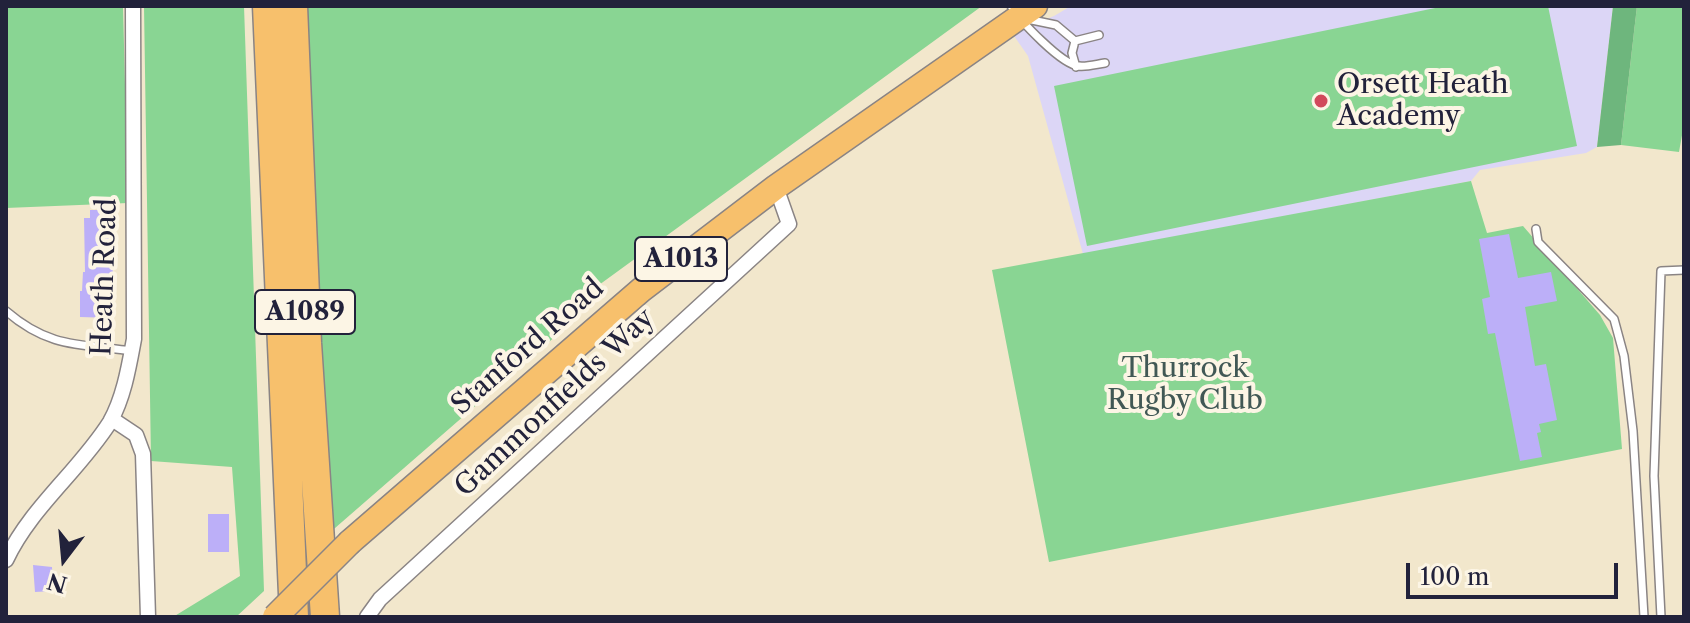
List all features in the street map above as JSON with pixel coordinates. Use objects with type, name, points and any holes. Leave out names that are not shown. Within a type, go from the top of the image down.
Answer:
[{"type":"highway","name":"A1089","points":[[267,6],[294,617]]},
{"type":"highway","name":"A1089","points":[[293,6],[305,314],[325,617]]},
{"type":"main road","name":"Stanford Road","points":[[275,617],[350,542],[641,290],[776,187],[1021,10]]},
{"type":"street","name":"Heath Road","points":[[6,560],[39,508],[68,478],[112,419],[126,380],[134,339],[133,6]]},
{"type":"street","name":"Gammonfields Way","points":[[367,617],[380,599],[789,224],[776,187]]},
{"type":"street","points":[[112,419],[136,435],[143,454],[148,617]]},
{"type":"lane","points":[[1021,10],[1056,25],[1075,41]]},
{"type":"lane","points":[[1021,10],[1058,56],[1076,67],[1105,63]]},
{"type":"lane","points":[[1075,41],[1099,35]]},
{"type":"lane","points":[[1075,41],[1072,53],[1076,67]]},
{"type":"lane","points":[[1536,229],[1538,242],[1614,319],[1624,356],[1633,431],[1644,617]]},
{"type":"lane","points":[[1661,617],[1654,476],[1661,271],[1684,270]]},
{"type":"lane","points":[[6,311],[40,337],[132,351]]},
{"type":"shaded area","name":"Orsett Heath Academy","points":[[1071,6],[1613,6],[1597,147],[1586,153],[1480,170],[1471,181],[1083,254],[1028,56],[1012,33]]},
{"type":"green space","points":[[6,6],[123,6],[128,203],[6,208]]},
{"type":"green space","points":[[144,6],[244,6],[264,591],[236,617],[173,617],[240,576],[232,467],[151,461]]},
{"type":"green space","points":[[304,6],[982,6],[555,317],[565,328],[327,535]]},
{"type":"green space","name":"Orsett Heath Academy","points":[[1445,6],[1548,6],[1577,146],[1087,246],[1054,86]]},
{"type":"green space","points":[[1613,6],[1637,6],[1621,145],[1597,147]]},
{"type":"green space","points":[[1637,6],[1684,6],[1684,124],[1679,152],[1621,145]]},
{"type":"green space","name":"Thurrock Rugby Club","points":[[1471,181],[1487,233],[1523,226],[1600,315],[1613,338],[1622,449],[1049,562],[992,270]]},
{"type":"building","points":[[90,210],[114,210],[112,318],[80,317],[80,291],[85,272],[84,218],[90,218]]},
{"type":"building","points":[[1509,234],[1518,278],[1551,272],[1557,301],[1525,307],[1535,366],[1546,364],[1557,420],[1539,424],[1541,432],[1537,433],[1542,457],[1520,461],[1495,333],[1488,334],[1482,299],[1490,297],[1479,239]]},
{"type":"building","points":[[208,514],[229,514],[229,552],[208,552]]},
{"type":"building","points":[[33,565],[52,567],[53,591],[35,592]]},
{"type":"place","name":"Orsett Heath Academy","points":[[1321,101]]}]
